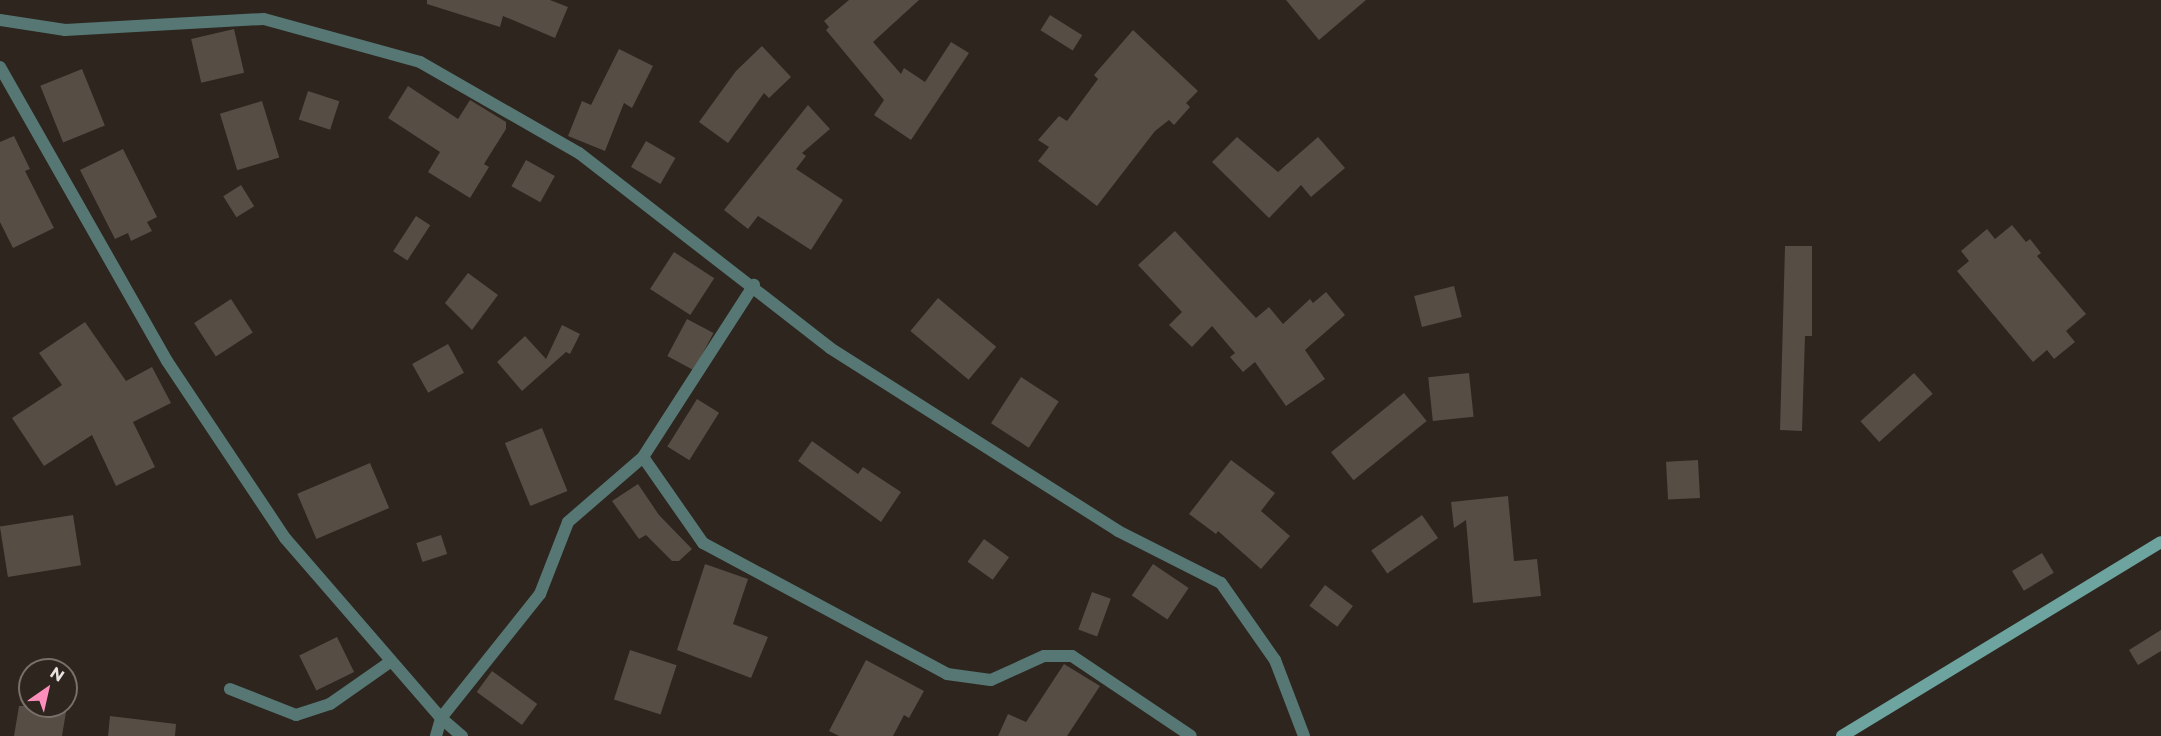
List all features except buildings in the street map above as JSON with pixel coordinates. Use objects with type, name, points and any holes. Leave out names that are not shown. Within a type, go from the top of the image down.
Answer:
[{"type":"main road","points":[[1842,736],[2161,543]]},
{"type":"street","points":[[0,21],[65,30],[264,19],[420,62],[579,153],[754,285],[830,348],[1118,531],[1221,583],[1275,660],[1304,736]]},
{"type":"street","points":[[0,67],[167,361],[285,538],[390,662],[441,718],[462,736]]},
{"type":"street","points":[[436,736],[441,718],[540,594],[567,522],[643,457],[754,285]]},
{"type":"street","points":[[643,457],[703,543],[947,674],[991,680],[1044,656],[1072,656],[1191,736]]},
{"type":"street","points":[[230,689],[296,715],[330,704],[390,662]]}]
